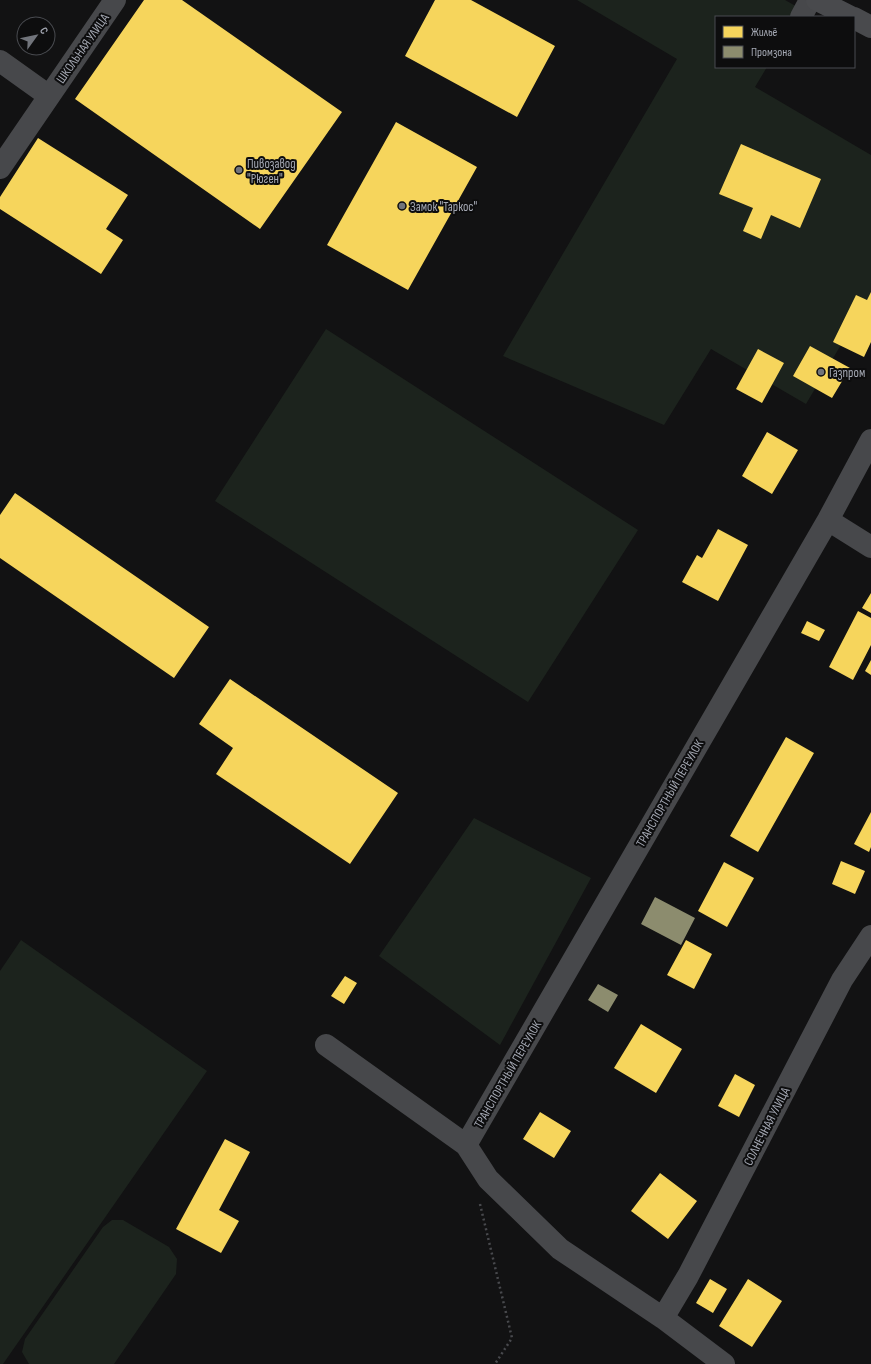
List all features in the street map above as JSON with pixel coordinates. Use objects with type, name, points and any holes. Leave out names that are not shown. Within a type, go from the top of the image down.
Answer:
[{"type":"main road","points":[[818,0],[849,16]]},
{"type":"main road","points":[[855,19],[871,27]]},
{"type":"street","name":"ШКОЛЬНАЯ УЛИЦА","points":[[0,168],[115,0]]},
{"type":"street","points":[[802,16],[810,0]]},
{"type":"street","name":"ШКОЛЬНАЯ УЛИЦА","points":[[0,61],[49,96]]},
{"type":"street","name":"ТРАНСПОРТНЫЙ ПЕРЕУЛОК","points":[[466,1145],[828,520],[871,440]]},
{"type":"street","points":[[828,520],[871,547]]},
{"type":"street","name":"СОЛНЕЧНАЯ УЛИЦА","points":[[663,1318],[688,1276],[842,980],[871,936]]},
{"type":"street","points":[[326,1045],[466,1145],[488,1179],[560,1249],[663,1318],[724,1364]]},
{"type":"path","points":[[479,1199],[512,1338],[496,1364]]},
{"type":"shaded area","points":[[577,0],[785,0],[801,9],[797,16],[715,16],[715,68],[766,68],[755,87],[871,155],[871,294],[806,404],[711,349],[664,425],[503,356],[677,59]]},
{"type":"shaded area","points":[[326,329],[638,530],[528,702],[215,501]]},
{"type":"shaded area","points":[[474,818],[591,878],[500,1045],[379,956]]},
{"type":"shaded area","points":[[21,940],[207,1071],[3,1364],[0,1364],[0,971]]},
{"type":"shaded area","points":[[112,1220],[123,1220],[169,1247],[177,1259],[176,1274],[114,1364],[29,1364],[22,1352],[25,1339],[103,1227]]},
{"type":"building: Жильё","name":"Пивозавод \"Рюген\"","points":[[144,0],[182,0],[342,112],[260,229],[75,99]]},
{"type":"building: Жильё","points":[[435,0],[471,0],[555,46],[517,117],[405,56]]},
{"type":"building: Жильё","name":"Замок \"Таркос\"","points":[[396,122],[477,167],[408,290],[327,245]]},
{"type":"building: Жильё","points":[[38,138],[128,195],[106,229],[123,240],[101,274],[0,209],[0,197]]},
{"type":"building: Жильё","points":[[741,144],[821,179],[800,228],[771,215],[761,239],[743,231],[753,208],[719,194]]},
{"type":"building: Жильё","points":[[871,292],[871,342],[864,357],[833,342],[856,295],[867,300]]},
{"type":"building: Жильё","name":"Газпром","points":[[810,346],[850,368],[832,398],[793,376]]},
{"type":"building: Жильё","points":[[758,349],[784,363],[762,403],[736,389]]},
{"type":"building: Жильё","points":[[767,432],[798,450],[772,494],[742,476]]},
{"type":"building: Жильё","points":[[15,493],[209,627],[174,678],[0,558],[0,515]]},
{"type":"building: Жильё","points":[[718,529],[748,545],[718,601],[682,582],[697,555],[702,558]]},
{"type":"building: Жильё","points":[[871,593],[871,613],[862,608]]},
{"type":"building: Жильё","points":[[858,611],[871,618],[871,645],[853,680],[829,667]]},
{"type":"building: Жильё","points":[[807,621],[825,630],[819,641],[801,633]]},
{"type":"building: Жильё","points":[[871,660],[871,675],[865,671]]},
{"type":"building: Жильё","points":[[230,679],[398,793],[350,864],[216,774],[233,748],[199,724]]},
{"type":"building: Жильё","points":[[786,737],[814,753],[758,852],[730,836]]},
{"type":"building: Жильё","points":[[871,812],[871,847],[869,852],[854,844]]},
{"type":"building: Жильё","points":[[841,861],[865,871],[855,894],[832,884]]},
{"type":"building: Жильё","points":[[724,862],[754,878],[727,927],[698,911]]},
{"type":"building: Жильё","points":[[686,940],[712,954],[694,989],[667,975]]},
{"type":"building: Жильё","points":[[345,976],[357,983],[344,1004],[331,996]]},
{"type":"building: Жильё","points":[[641,1024],[682,1049],[656,1093],[614,1068]]},
{"type":"building: Жильё","points":[[735,1074],[755,1085],[739,1117],[718,1106]]},
{"type":"building: Жильё","points":[[540,1112],[571,1131],[554,1158],[523,1139]]},
{"type":"building: Жильё","points":[[225,1139],[250,1152],[219,1210],[239,1221],[221,1253],[176,1229]]},
{"type":"building: Жильё","points":[[660,1173],[697,1201],[668,1239],[631,1211]]},
{"type":"building: Жильё","points":[[710,1279],[727,1289],[713,1313],[696,1303]]},
{"type":"building: Жильё","points":[[748,1279],[782,1301],[752,1347],[719,1326]]},
{"type":"building: Промзона","points":[[655,897],[695,918],[681,945],[641,924]]},
{"type":"building: Промзона","points":[[598,984],[618,995],[608,1012],[588,1000]]},
{"type":"place","name":"Пивозавод \"Рюген\"","points":[[239,170]]},
{"type":"place","name":"Замок \"Таркос\"","points":[[402,206]]},
{"type":"place","name":"Газпром","points":[[821,372]]}]
